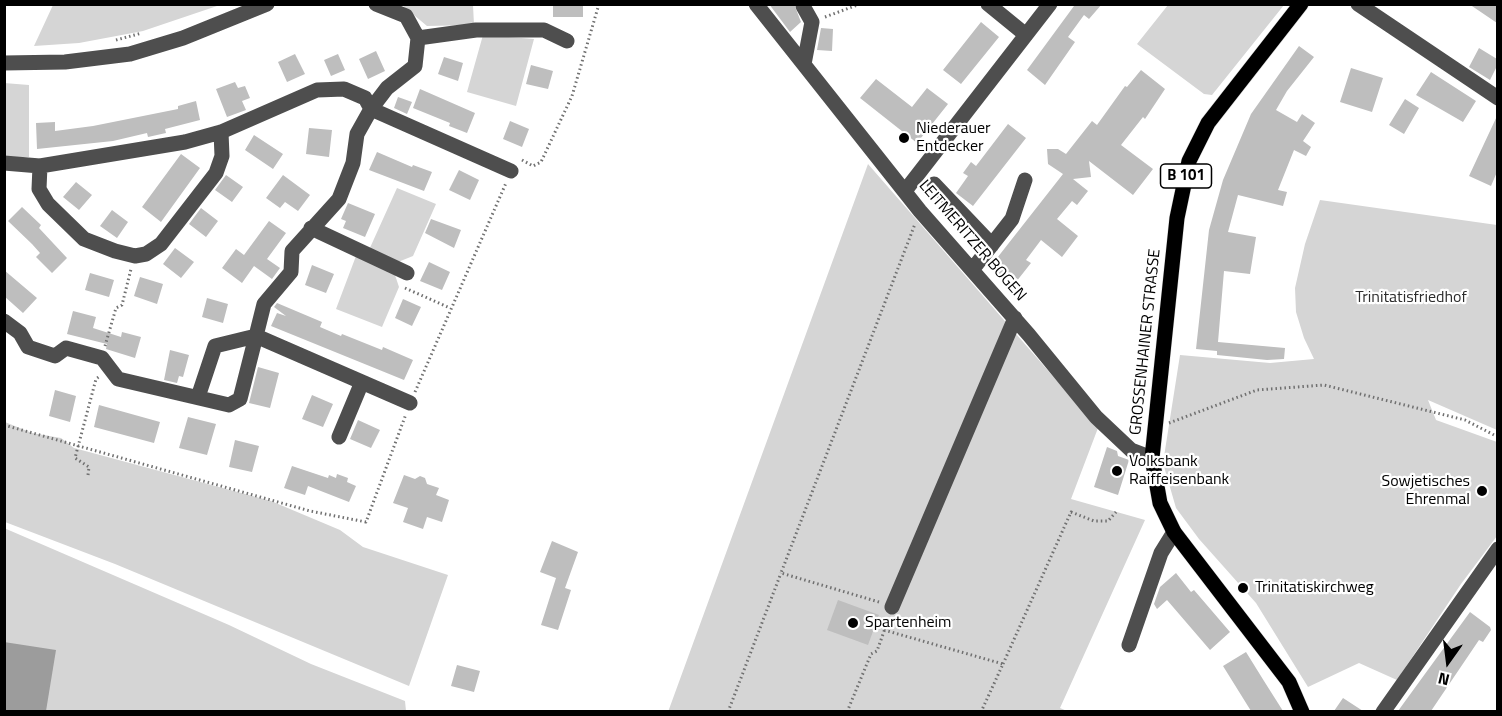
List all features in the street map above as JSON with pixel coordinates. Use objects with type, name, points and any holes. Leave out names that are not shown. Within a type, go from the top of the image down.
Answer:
[{"type":"main road","name":"GROSSENHAINER STRASSE","points":[[1300,4],[1208,123],[1189,161],[1177,218],[1152,458],[1160,503],[1174,532],[1289,682],[1302,711]]},
{"type":"street","points":[[4,63],[65,62],[130,54],[183,38],[267,4]]},
{"type":"street","points":[[4,321],[20,333],[28,347],[55,356],[66,348],[107,364],[118,379],[229,405],[240,399],[264,304],[291,272],[292,251],[339,199],[353,163],[357,134],[370,109],[387,88],[415,66],[418,38],[405,16],[376,4]]},
{"type":"street","name":"LEITMERITZER BOGEN","points":[[756,4],[920,211],[1015,318],[1114,436],[1131,450],[1152,458]]},
{"type":"street","points":[[988,4],[1026,35]]},
{"type":"street","points":[[905,191],[1050,4]]},
{"type":"street","points":[[1358,4],[1497,98]]},
{"type":"street","points":[[803,6],[812,22],[804,64]]},
{"type":"street","points":[[418,38],[476,30],[544,30],[567,41]]},
{"type":"street","points":[[4,163],[40,166],[128,153],[221,132],[317,90],[344,89],[365,98],[370,109],[511,171]]},
{"type":"street","points":[[40,166],[39,189],[54,210],[84,239],[135,256],[146,254],[161,244],[216,173],[222,156],[221,132]]},
{"type":"street","points":[[972,270],[1012,219],[1025,180]]},
{"type":"street","points":[[934,184],[992,245]]},
{"type":"street","points":[[312,228],[407,273]]},
{"type":"street","points":[[892,607],[1015,318]]},
{"type":"street","points":[[198,397],[215,346],[256,336],[410,403]]},
{"type":"street","points":[[339,437],[362,382]]},
{"type":"street","points":[[1129,645],[1161,553],[1174,532]]},
{"type":"street","points":[[1383,711],[1497,549]]},
{"type":"path","points":[[4,425],[39,437],[78,445],[310,511],[366,522],[410,403],[516,158],[533,166],[541,162],[572,96],[599,4]]},
{"type":"path","points":[[812,22],[860,4]]},
{"type":"path","points":[[109,42],[150,32]]},
{"type":"path","points":[[728,711],[920,211]]},
{"type":"path","points":[[88,475],[89,467],[75,458],[96,379],[107,364],[116,308],[122,305],[135,256]]},
{"type":"path","points":[[407,273],[403,287],[450,308]]},
{"type":"path","points":[[1155,426],[1177,421],[1257,390],[1324,385],[1465,420],[1497,437]]},
{"type":"path","points":[[981,711],[1071,512],[1094,521],[1108,521],[1116,512]]},
{"type":"path","points":[[781,573],[892,607],[877,651],[871,654],[847,711]]},
{"type":"path","points":[[884,630],[1003,664]]},
{"type":"green space","points":[[53,4],[220,5],[143,31],[79,43],[34,46]]},
{"type":"green space","points":[[402,5],[473,5],[474,25],[427,26]]},
{"type":"green space","points":[[1168,5],[1284,5],[1212,95],[1204,94],[1137,44]]},
{"type":"green space","points":[[483,35],[534,39],[516,106],[467,92]]},
{"type":"green space","points":[[4,83],[29,85],[29,157],[5,158]]},
{"type":"green space","points":[[868,164],[1098,428],[1071,499],[1145,520],[1060,708],[1067,711],[668,712]]},
{"type":"green space","points":[[397,188],[436,204],[413,256],[398,262],[369,250]]},
{"type":"green space","name":"Trinitatisfriedhof","points":[[1320,200],[1497,225],[1497,430],[1428,400],[1436,420],[1497,442],[1497,536],[1461,584],[1397,680],[1359,663],[1308,687],[1256,603],[1199,539],[1176,508],[1163,463],[1180,355],[1270,363],[1314,359],[1304,338],[1296,312],[1295,288],[1305,244]]},
{"type":"green space","points":[[356,256],[394,272],[399,287],[382,327],[336,309]]},
{"type":"green space","points":[[5,422],[32,433],[61,438],[74,448],[271,501],[340,530],[363,547],[448,575],[409,686],[115,564],[5,522]]},
{"type":"green space","points":[[4,528],[229,625],[311,664],[405,701],[406,711],[5,711]]},
{"type":"shaded area","points":[[4,642],[56,650],[46,711],[5,711]]},
{"type":"building","points":[[553,4],[583,4],[583,17],[553,17]]},
{"type":"building","points":[[769,4],[794,4],[801,22],[790,32]]},
{"type":"building","points":[[1071,4],[1102,4],[1089,19],[1084,15],[1068,37],[1075,42],[1045,85],[1027,70],[1074,6]]},
{"type":"building","points":[[1469,4],[1497,4],[1497,23]]},
{"type":"building","points":[[981,22],[999,37],[961,84],[943,70]]},
{"type":"building","points":[[821,28],[833,29],[832,51],[817,50]]},
{"type":"building","points":[[1299,46],[1314,57],[1287,91],[1276,110],[1297,122],[1302,114],[1315,123],[1303,141],[1311,147],[1306,156],[1294,150],[1278,190],[1287,192],[1283,206],[1238,195],[1228,232],[1256,237],[1250,274],[1224,271],[1218,342],[1285,348],[1284,359],[1267,360],[1217,355],[1217,351],[1196,349],[1209,230],[1223,180],[1251,114]]},
{"type":"building","points":[[1479,48],[1497,59],[1497,66],[1490,80],[1469,67]]},
{"type":"building","points":[[376,51],[385,71],[368,79],[359,59]]},
{"type":"building","points":[[295,54],[305,74],[287,82],[278,62]]},
{"type":"building","points":[[338,54],[345,70],[331,76],[324,60]]},
{"type":"building","points":[[444,57],[463,63],[458,81],[438,74]]},
{"type":"building","points":[[531,65],[553,71],[548,89],[526,84]]},
{"type":"building","points":[[1351,68],[1383,78],[1372,112],[1340,102]]},
{"type":"building","points":[[1141,70],[1165,89],[1145,119],[1143,117],[1121,145],[1153,169],[1133,195],[1089,161],[1091,177],[1073,179],[1088,191],[1077,205],[1072,201],[1057,219],[1078,236],[1062,257],[1041,240],[1026,260],[1031,263],[1016,282],[1007,275],[1005,279],[990,267],[1063,174],[1048,164],[1047,149],[1058,149],[1066,154],[1092,121],[1097,125],[1125,86],[1127,87]]},
{"type":"building","points":[[1431,72],[1476,101],[1463,122],[1416,95]]},
{"type":"building","points":[[876,79],[912,107],[927,88],[948,104],[917,143],[860,98]]},
{"type":"building","points":[[235,82],[238,88],[245,86],[250,98],[242,101],[246,110],[227,117],[216,89]]},
{"type":"building","points":[[420,89],[475,113],[467,133],[449,126],[450,123],[413,108]]},
{"type":"building","points":[[398,97],[412,102],[407,114],[394,108]]},
{"type":"building","points":[[1405,99],[1419,108],[1404,134],[1389,125]]},
{"type":"building","points":[[196,101],[200,120],[165,129],[166,133],[148,137],[147,133],[113,141],[37,149],[36,123],[55,122],[55,131],[93,126],[178,109],[178,106]]},
{"type":"building","points":[[1497,116],[1497,172],[1491,186],[1469,176]]},
{"type":"building","points":[[510,121],[529,129],[522,147],[503,139]]},
{"type":"building","points":[[1008,124],[1026,138],[973,206],[956,193],[968,176],[963,173],[971,162],[976,166]]},
{"type":"building","points":[[309,128],[332,130],[329,157],[306,154]]},
{"type":"building","points":[[254,135],[283,154],[273,169],[245,150]]},
{"type":"building","points":[[377,152],[412,167],[413,165],[432,172],[424,191],[369,170]]},
{"type":"building","points":[[181,154],[200,168],[161,222],[142,207]]},
{"type":"building","points":[[459,170],[479,180],[470,200],[449,190]]},
{"type":"building","points":[[226,175],[243,187],[232,202],[215,190]]},
{"type":"building","points":[[283,175],[310,195],[298,211],[285,202],[280,208],[266,198]]},
{"type":"building","points":[[76,182],[92,195],[79,210],[63,197]]},
{"type":"building","points":[[348,203],[375,214],[365,237],[343,228],[346,221],[341,219]]},
{"type":"building","points":[[22,207],[41,225],[39,228],[67,258],[52,273],[36,257],[40,253],[8,221]]},
{"type":"building","points":[[201,208],[218,221],[206,237],[189,224]]},
{"type":"building","points":[[112,210],[128,222],[117,238],[100,226]]},
{"type":"building","points":[[431,219],[461,230],[454,248],[425,233]]},
{"type":"building","points":[[269,221],[286,233],[267,259],[280,268],[272,279],[254,266],[242,283],[222,268],[236,249],[244,255]]},
{"type":"building","points":[[175,248],[194,262],[181,278],[163,264]]},
{"type":"building","points":[[429,262],[450,272],[442,290],[420,281]]},
{"type":"building","points":[[312,265],[334,274],[326,293],[305,285]]},
{"type":"building","points":[[4,270],[37,298],[23,313],[4,296]]},
{"type":"building","points":[[90,273],[114,280],[109,297],[85,290]]},
{"type":"building","points":[[140,277],[163,284],[157,304],[134,296]]},
{"type":"building","points":[[207,298],[228,304],[223,323],[202,317]]},
{"type":"building","points":[[403,299],[421,307],[412,326],[395,318]]},
{"type":"building","points":[[277,303],[322,322],[320,327],[341,336],[342,334],[382,350],[383,347],[413,360],[404,380],[271,326],[277,313],[286,316],[274,307]]},
{"type":"building","points":[[73,311],[96,317],[93,328],[121,337],[122,332],[141,337],[135,358],[106,349],[107,344],[67,334]]},
{"type":"building","points":[[170,350],[189,355],[183,377],[179,376],[177,383],[164,380]]},
{"type":"building","points":[[258,367],[279,373],[270,408],[249,403]]},
{"type":"building","points":[[55,390],[76,396],[70,422],[49,416]]},
{"type":"building","points":[[312,395],[333,404],[323,427],[302,419]]},
{"type":"building","points":[[99,405],[160,422],[154,443],[94,427]]},
{"type":"building","points":[[188,417],[216,424],[207,455],[179,448]]},
{"type":"building","points":[[358,420],[380,430],[371,448],[350,439]]},
{"type":"building","points":[[235,440],[259,446],[252,472],[229,467]]},
{"type":"building","points":[[1107,447],[1117,451],[1118,456],[1129,460],[1118,495],[1094,487]]},
{"type":"building","points":[[292,466],[328,478],[329,475],[336,478],[337,474],[348,478],[347,482],[356,486],[349,502],[308,486],[305,495],[284,488]]},
{"type":"building","points":[[404,475],[415,479],[420,476],[425,478],[427,484],[439,488],[436,495],[449,500],[442,522],[427,517],[423,529],[403,522],[408,508],[393,503]]},
{"type":"building","points":[[552,541],[578,552],[565,588],[571,590],[558,630],[541,625],[556,578],[540,572]]},
{"type":"building","points":[[1176,573],[1191,592],[1194,590],[1230,632],[1210,650],[1167,600],[1157,609],[1154,604],[1160,587]]},
{"type":"building","name":"Spartenheim","points":[[838,600],[879,615],[868,645],[827,630]]},
{"type":"building","points":[[1470,612],[1490,627],[1491,630],[1483,642],[1479,640],[1431,711],[1398,711]]},
{"type":"building","points":[[1246,652],[1283,711],[1251,711],[1223,666]]},
{"type":"building","points":[[457,665],[480,671],[474,692],[451,686]]},
{"type":"building","points":[[1343,698],[1363,711],[1334,711]]},
{"type":"place","name":"Niederauer Entdecker","points":[[904,138]]},
{"type":"place","name":"Volksbank Raiffeisenbank","points":[[1117,471]]},
{"type":"place","name":"Sowjetisches Ehrenmal","points":[[1482,491]]},
{"type":"place","name":"Trinitatiskirchweg","points":[[1243,588]]},
{"type":"place","name":"Spartenheim","points":[[853,623]]}]
